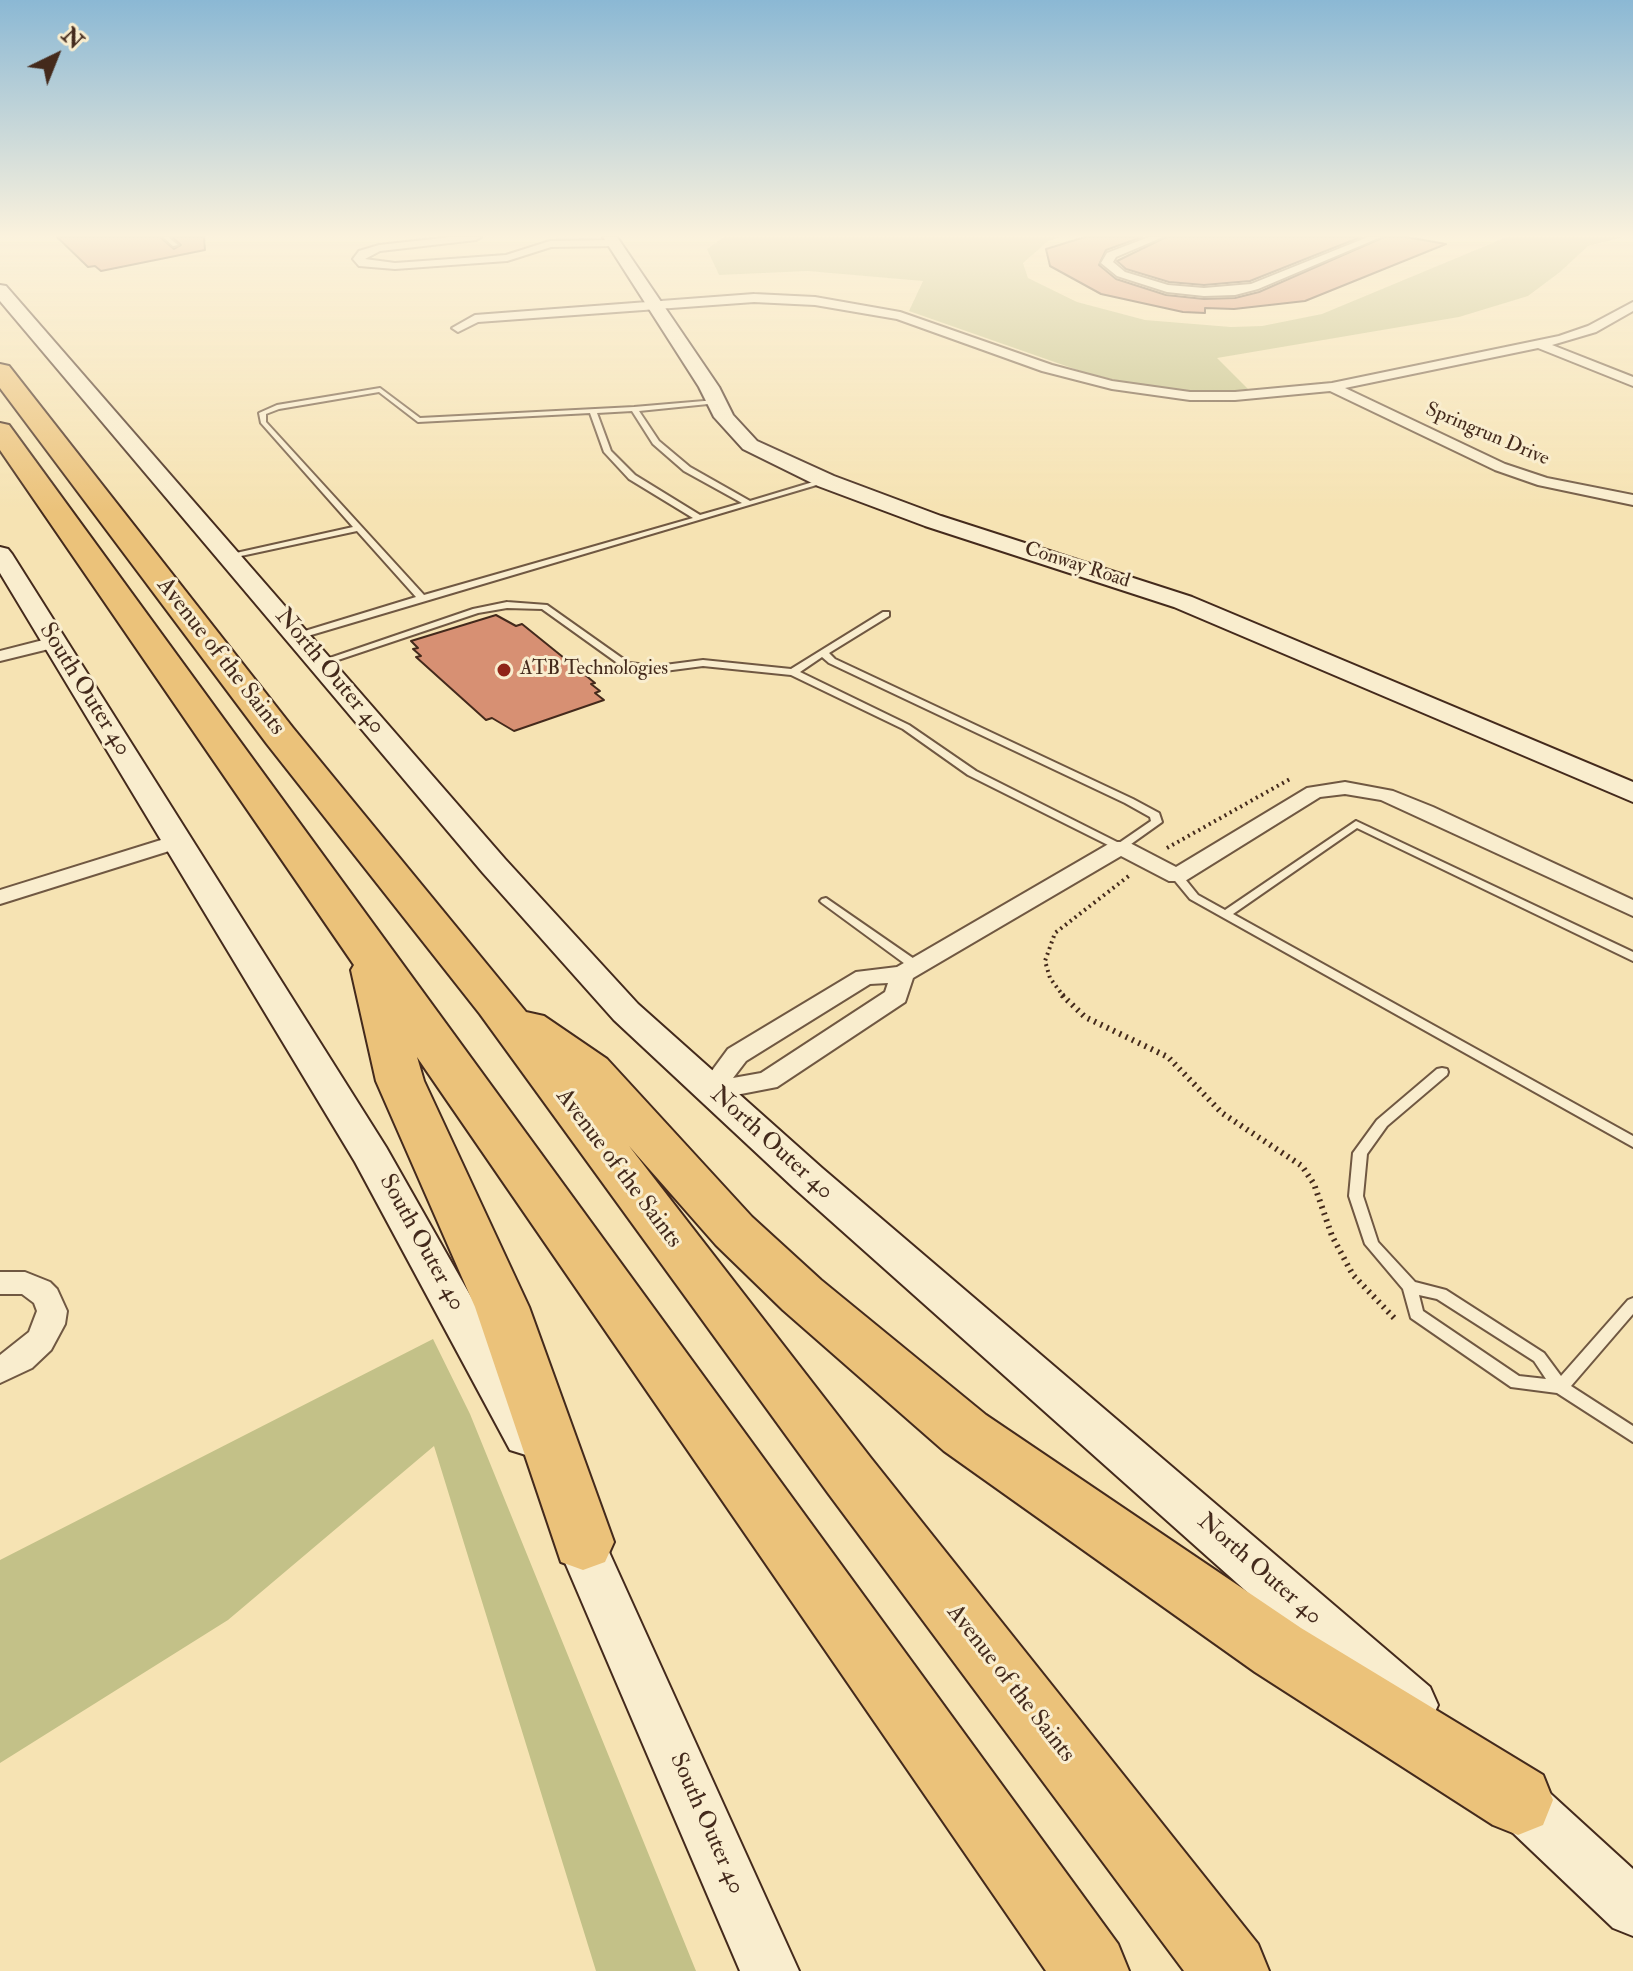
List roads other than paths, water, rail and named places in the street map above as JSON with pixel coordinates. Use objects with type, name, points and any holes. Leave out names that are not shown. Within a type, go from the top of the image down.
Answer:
[{"type":"highway","name":"Avenue of the Saints","points":[[0,371],[280,736],[496,1004],[840,1463],[1231,1971]]},
{"type":"highway","name":"Avenue of the Saints","points":[[0,431],[1091,1971]]},
{"type":"highway","points":[[367,948],[400,1081],[502,1307],[583,1542]]},
{"type":"highway","points":[[496,1004],[590,1070],[734,1231],[802,1295],[965,1433],[1278,1650],[1518,1800]]},
{"type":"street","name":"North Outer 40","points":[[34,329],[559,939],[626,1012],[710,1091],[1518,1800],[1633,1908]]},
{"type":"street","name":"Conway Road","points":[[671,329],[736,433],[750,445],[826,481],[933,521],[1183,602],[1633,793]]},
{"type":"street","points":[[940,329],[1076,376],[1165,393],[1235,396],[1332,387],[1539,344],[1592,329]]},
{"type":"street","points":[[1539,344],[1633,382]]},
{"type":"street","points":[[1626,396],[1621,393],[1620,386],[1633,382]]},
{"type":"street","name":"Springrun Drive","points":[[1332,387],[1500,467],[1543,482],[1633,500]]},
{"type":"street","name":"South Outer 40","points":[[0,554],[387,1183],[583,1542],[770,1971]]},
{"type":"street","points":[[0,656],[55,642]]},
{"type":"street","points":[[710,1091],[737,1055],[864,977],[909,970],[1120,847],[1177,876],[1314,792],[1345,788],[1386,795],[1633,909]]},
{"type":"street","points":[[0,897],[177,841]]},
{"type":"street","points":[[710,1091],[768,1081],[896,996],[909,970]]},
{"type":"street","points":[[0,1283],[25,1283],[40,1290],[47,1297],[52,1311],[50,1324],[40,1341],[21,1359],[0,1370]]},
{"type":"lane","points":[[422,598],[263,422],[262,413],[277,407],[380,390],[418,420],[510,413],[593,412],[716,402]]},
{"type":"lane","points":[[634,409],[656,442],[687,469],[749,504]]},
{"type":"lane","points":[[593,412],[608,452],[632,477],[699,518]]},
{"type":"lane","points":[[309,649],[422,598],[826,481]]},
{"type":"lane","points":[[230,557],[359,528]]},
{"type":"lane","points":[[309,649],[507,605],[544,607],[626,665],[657,669],[703,663],[793,672],[906,727],[972,773],[1120,847],[1157,822],[1155,815],[832,661],[823,653]]},
{"type":"lane","points":[[793,672],[886,614]]},
{"type":"lane","points":[[1226,914],[1356,824],[1633,957]]},
{"type":"lane","points":[[1177,876],[1194,897],[1633,1142]]},
{"type":"lane","points":[[826,901],[909,970]]},
{"type":"lane","points":[[1442,1072],[1382,1123],[1360,1153],[1356,1196],[1372,1244],[1410,1287],[1416,1314],[1516,1382],[1560,1387]]},
{"type":"lane","points":[[1410,1287],[1441,1294],[1527,1349],[1539,1357],[1560,1387],[1633,1435]]},
{"type":"lane","points":[[1560,1387],[1633,1304]]},
{"type":"place","name":"ATB Technologies","points":[[504,670]]}]
